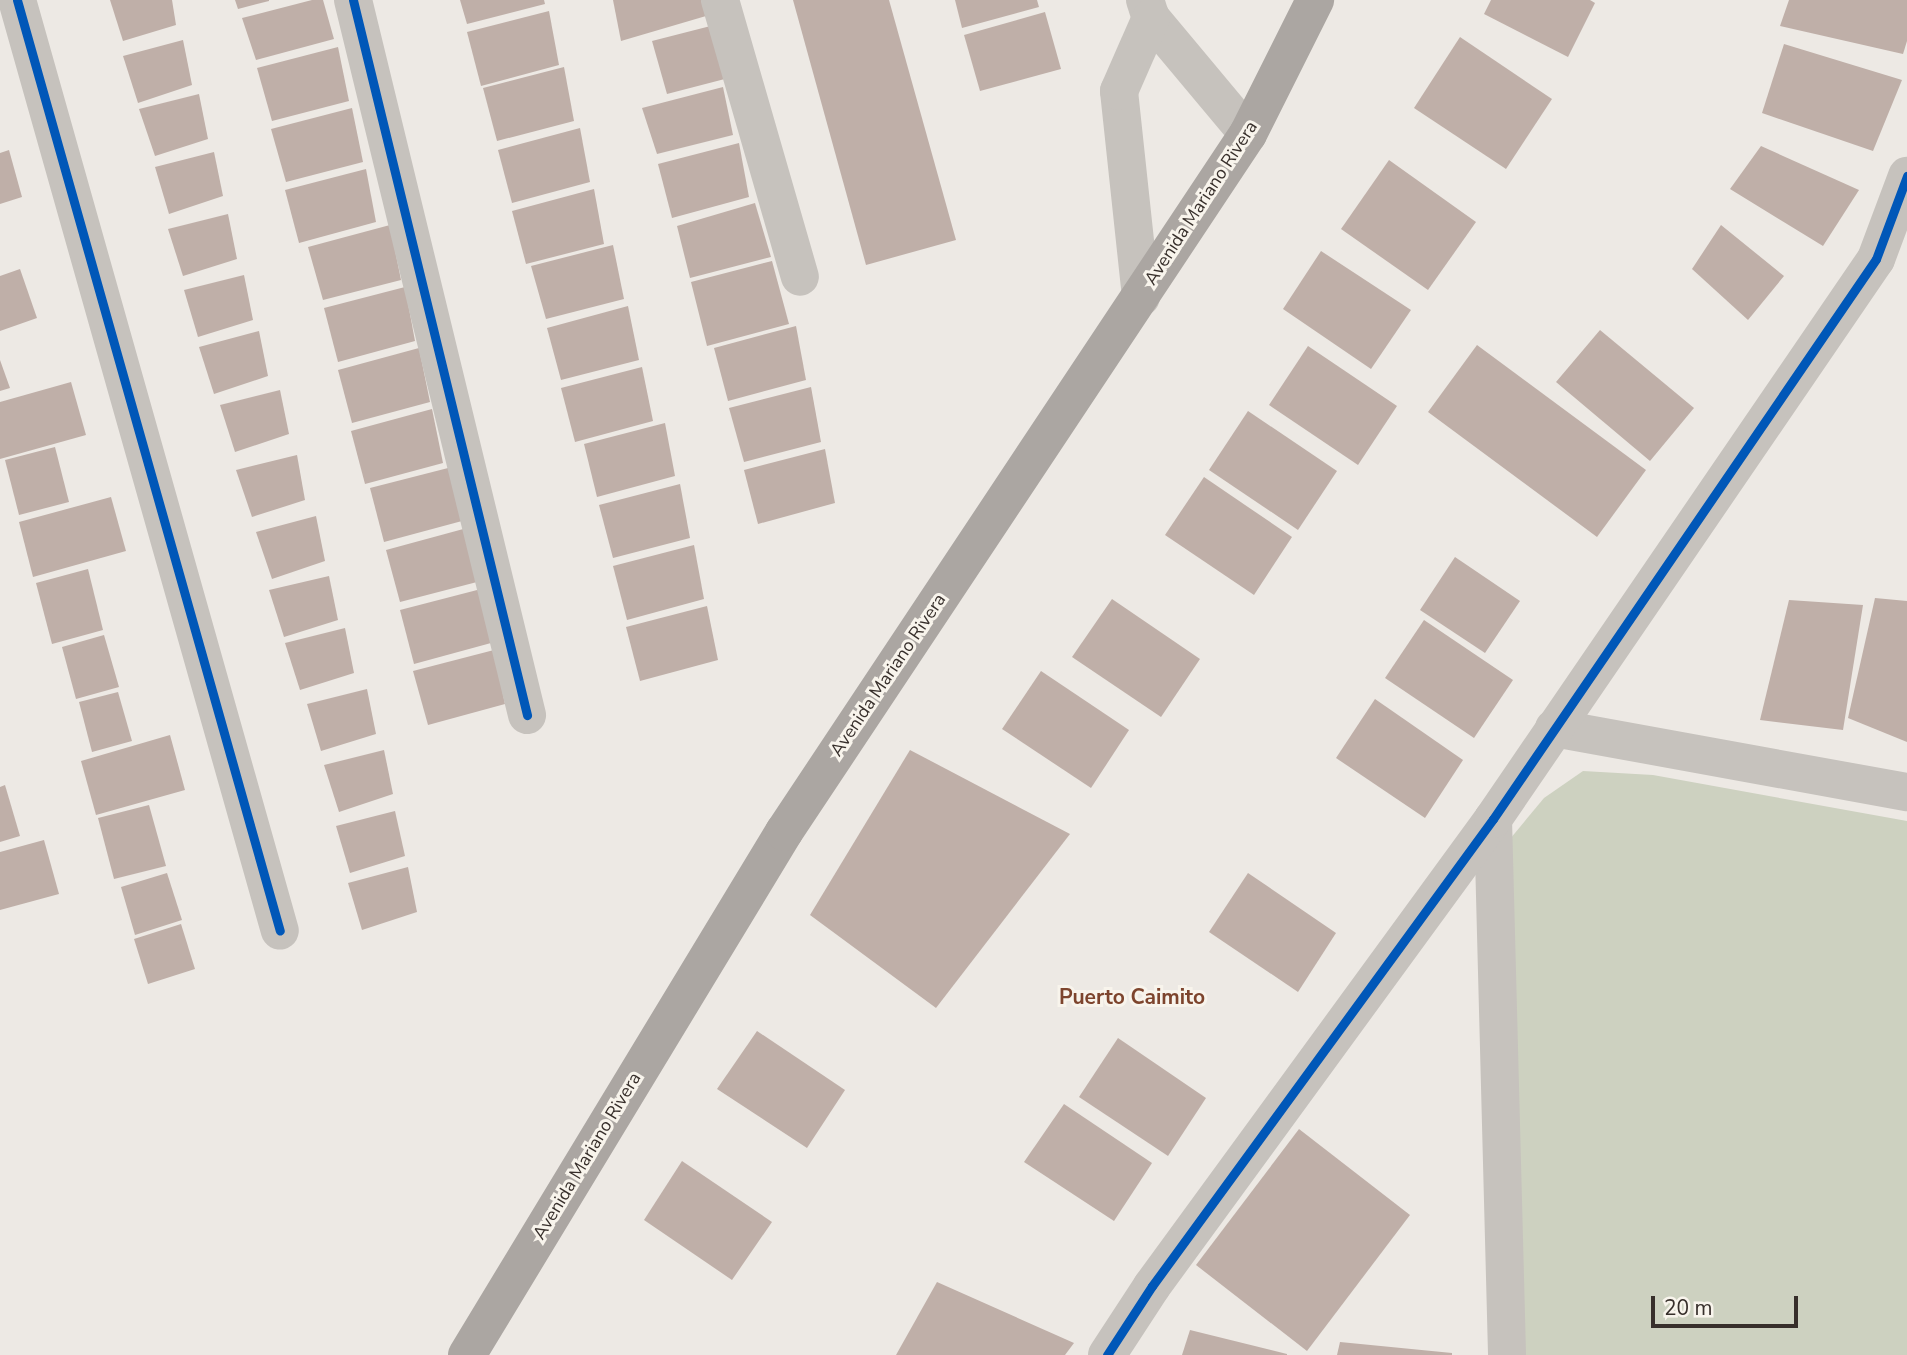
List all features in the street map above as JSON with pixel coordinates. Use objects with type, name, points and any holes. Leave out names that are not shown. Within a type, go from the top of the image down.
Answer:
[{"type":"main road","name":"Avenida Mariano Rivera","points":[[467,1355],[784,832],[1248,134],[1315,0]]},
{"type":"street","points":[[17,0],[280,930]]},
{"type":"street","points":[[353,0],[527,715]]},
{"type":"street","points":[[720,0],[800,276]]},
{"type":"street","points":[[1148,9],[1248,134]]},
{"type":"street","points":[[1141,298],[1119,91],[1148,9]]},
{"type":"street","points":[[1107,1355],[1160,1275],[1493,819],[1554,727],[1891,262],[1907,176]]},
{"type":"street","points":[[1554,727],[1907,792]]},
{"type":"street","points":[[1493,819],[1507,1355]]},
{"type":"green space","points":[[1583,771],[1653,775],[1907,821],[1907,1355],[1504,1355],[1505,845],[1544,798]]},
{"type":"building","points":[[110,0],[172,0],[176,25],[123,41]]},
{"type":"building","points":[[235,0],[269,0],[269,1],[238,9]]},
{"type":"building","points":[[312,0],[323,0],[334,39],[256,60],[242,18]]},
{"type":"building","points":[[460,0],[544,0],[545,4],[467,24]]},
{"type":"building","points":[[613,0],[701,0],[706,16],[621,41]]},
{"type":"building","points":[[793,0],[889,0],[956,240],[866,265]]},
{"type":"building","points":[[955,0],[1037,0],[1039,7],[962,28]]},
{"type":"building","points":[[1491,0],[1590,0],[1595,3],[1568,57],[1484,14]]},
{"type":"building","points":[[1789,0],[1907,0],[1907,41],[1903,54],[1780,26]]},
{"type":"building","points":[[549,11],[559,65],[481,86],[467,32]]},
{"type":"building","points":[[1045,12],[1061,69],[980,91],[964,35]]},
{"type":"building","points":[[734,20],[744,74],[667,94],[652,41]]},
{"type":"building","points":[[1460,37],[1552,99],[1506,169],[1414,108]]},
{"type":"building","points":[[183,40],[192,85],[138,103],[123,56]]},
{"type":"building","points":[[1784,44],[1902,80],[1873,151],[1762,113]]},
{"type":"building","points":[[338,47],[349,101],[272,121],[257,68]]},
{"type":"building","points":[[564,67],[574,121],[497,141],[483,88]]},
{"type":"building","points":[[723,87],[733,135],[657,154],[642,108]]},
{"type":"building","points":[[199,94],[208,139],[155,156],[139,109]]},
{"type":"building","points":[[352,108],[363,162],[286,182],[271,129]]},
{"type":"building","points":[[580,128],[590,182],[512,203],[498,150]]},
{"type":"building","points":[[739,143],[749,197],[672,218],[658,164]]},
{"type":"building","points":[[1761,146],[1859,190],[1823,246],[1730,189]]},
{"type":"building","points":[[9,150],[22,197],[0,204],[0,153]]},
{"type":"building","points":[[214,152],[223,196],[169,214],[155,167]]},
{"type":"building","points":[[1389,160],[1476,222],[1428,290],[1341,229]]},
{"type":"building","points":[[366,169],[376,222],[299,243],[285,190]]},
{"type":"building","points":[[594,189],[604,244],[526,264],[512,211]]},
{"type":"building","points":[[755,203],[771,257],[690,278],[677,226]]},
{"type":"building","points":[[228,214],[237,259],[183,276],[168,229]]},
{"type":"building","points":[[390,225],[401,280],[323,300],[308,247]]},
{"type":"building","points":[[1721,225],[1784,276],[1748,320],[1692,269]]},
{"type":"building","points":[[613,245],[624,299],[546,319],[531,266]]},
{"type":"building","points":[[1321,251],[1411,310],[1371,369],[1283,309]]},
{"type":"building","points":[[772,261],[789,324],[707,346],[691,282]]},
{"type":"building","points":[[20,269],[37,318],[0,331],[0,276]]},
{"type":"building","points":[[244,275],[253,320],[198,337],[184,290]]},
{"type":"building","points":[[405,287],[415,341],[338,362],[324,308]]},
{"type":"building","points":[[628,306],[639,360],[561,380],[547,328]]},
{"type":"building","points":[[796,326],[806,380],[728,401],[714,348]]},
{"type":"building","points":[[1600,330],[1694,408],[1650,461],[1556,382]]},
{"type":"building","points":[[259,331],[268,376],[214,394],[199,347]]},
{"type":"building","points":[[1477,345],[1646,470],[1597,537],[1428,412]]},
{"type":"building","points":[[1308,346],[1397,406],[1358,465],[1269,405]]},
{"type":"building","points":[[419,348],[430,402],[352,423],[338,370]]},
{"type":"building","points":[[0,360],[10,388],[0,391]]},
{"type":"building","points":[[642,367],[653,421],[575,442],[561,388]]},
{"type":"building","points":[[71,382],[86,435],[0,459],[0,402]]},
{"type":"building","points":[[811,387],[821,442],[744,462],[729,408]]},
{"type":"building","points":[[280,390],[289,434],[235,452],[220,405]]},
{"type":"building","points":[[432,409],[443,463],[365,484],[351,431]]},
{"type":"building","points":[[1248,411],[1337,471],[1298,530],[1209,470]]},
{"type":"building","points":[[665,423],[675,476],[597,497],[584,444]]},
{"type":"building","points":[[55,447],[69,502],[19,515],[5,460]]},
{"type":"building","points":[[825,449],[835,503],[758,524],[744,470]]},
{"type":"building","points":[[297,455],[305,500],[252,517],[236,470]]},
{"type":"building","points":[[452,467],[462,521],[384,542],[370,488]]},
{"type":"building","points":[[1204,477],[1292,537],[1254,595],[1165,535]]},
{"type":"building","points":[[680,484],[690,538],[613,558],[599,505]]},
{"type":"building","points":[[111,497],[126,551],[33,577],[19,522]]},
{"type":"building","points":[[316,516],[325,561],[272,579],[256,532]]},
{"type":"building","points":[[467,528],[477,582],[400,602],[386,550]]},
{"type":"building","points":[[694,545],[704,599],[627,620],[613,566]]},
{"type":"building","points":[[1455,557],[1520,601],[1485,653],[1420,610]]},
{"type":"building","points":[[88,569],[103,630],[52,644],[36,583]]},
{"type":"building","points":[[329,576],[338,620],[284,637],[269,590]]},
{"type":"building","points":[[481,589],[491,643],[414,664],[400,610]]},
{"type":"building","points":[[1875,598],[1907,601],[1907,742],[1848,718]]},
{"type":"building","points":[[1112,599],[1200,659],[1161,717],[1072,657]]},
{"type":"building","points":[[1789,600],[1863,605],[1843,730],[1760,720]]},
{"type":"building","points":[[707,606],[718,660],[640,681],[626,627]]},
{"type":"building","points":[[1424,620],[1513,680],[1474,738],[1385,678]]},
{"type":"building","points":[[345,628],[354,673],[300,690],[285,643]]},
{"type":"building","points":[[104,635],[119,687],[76,699],[62,647]]},
{"type":"building","points":[[494,650],[505,704],[428,725],[413,671]]},
{"type":"building","points":[[1041,671],[1129,730],[1091,788],[1002,729]]},
{"type":"building","points":[[367,689],[376,734],[321,751],[307,704]]},
{"type":"building","points":[[118,692],[132,741],[92,752],[79,702]]},
{"type":"building","points":[[1375,699],[1463,760],[1425,818],[1336,758]]},
{"type":"building","points":[[170,735],[185,790],[96,815],[81,761]]},
{"type":"building","points":[[384,750],[393,794],[339,812],[324,765]]},
{"type":"building","points":[[910,750],[1070,834],[936,1008],[810,915]]},
{"type":"building","points":[[5,785],[20,836],[0,842],[0,787]]},
{"type":"building","points":[[149,805],[166,866],[114,879],[98,818]]},
{"type":"building","points":[[395,811],[405,856],[350,873],[336,826]]},
{"type":"building","points":[[44,840],[59,894],[0,910],[0,852]]},
{"type":"building","points":[[408,867],[417,912],[362,930],[348,883]]},
{"type":"building","points":[[167,873],[182,920],[135,935],[121,887]]},
{"type":"building","points":[[1248,873],[1336,933],[1298,992],[1209,932]]},
{"type":"building","points":[[181,924],[195,969],[148,984],[134,939]]},
{"type":"building","points":[[757,1031],[845,1090],[807,1148],[717,1089]]},
{"type":"building","points":[[1118,1038],[1206,1098],[1168,1156],[1079,1097]]},
{"type":"building","points":[[1064,1104],[1152,1163],[1114,1221],[1024,1162]]},
{"type":"building","points":[[1299,1129],[1410,1215],[1307,1351],[1196,1265]]},
{"type":"building","points":[[682,1161],[772,1222],[732,1280],[644,1220]]},
{"type":"building","points":[[937,1282],[1074,1343],[1065,1355],[896,1355]]},
{"type":"building","points":[[1190,1330],[1287,1354],[1287,1355],[1182,1355]]},
{"type":"building","points":[[1340,1342],[1452,1353],[1452,1355],[1337,1355]]},
{"type":"cycle path","points":[[17,0],[280,931]]},
{"type":"cycle path","points":[[353,0],[527,715]]},
{"type":"cycle path","points":[[1107,1355],[1152,1286],[1493,819],[1876,259],[1907,176]]},
{"type":"district","name":"Puerto Caimito","points":[[1132,997]]}]
